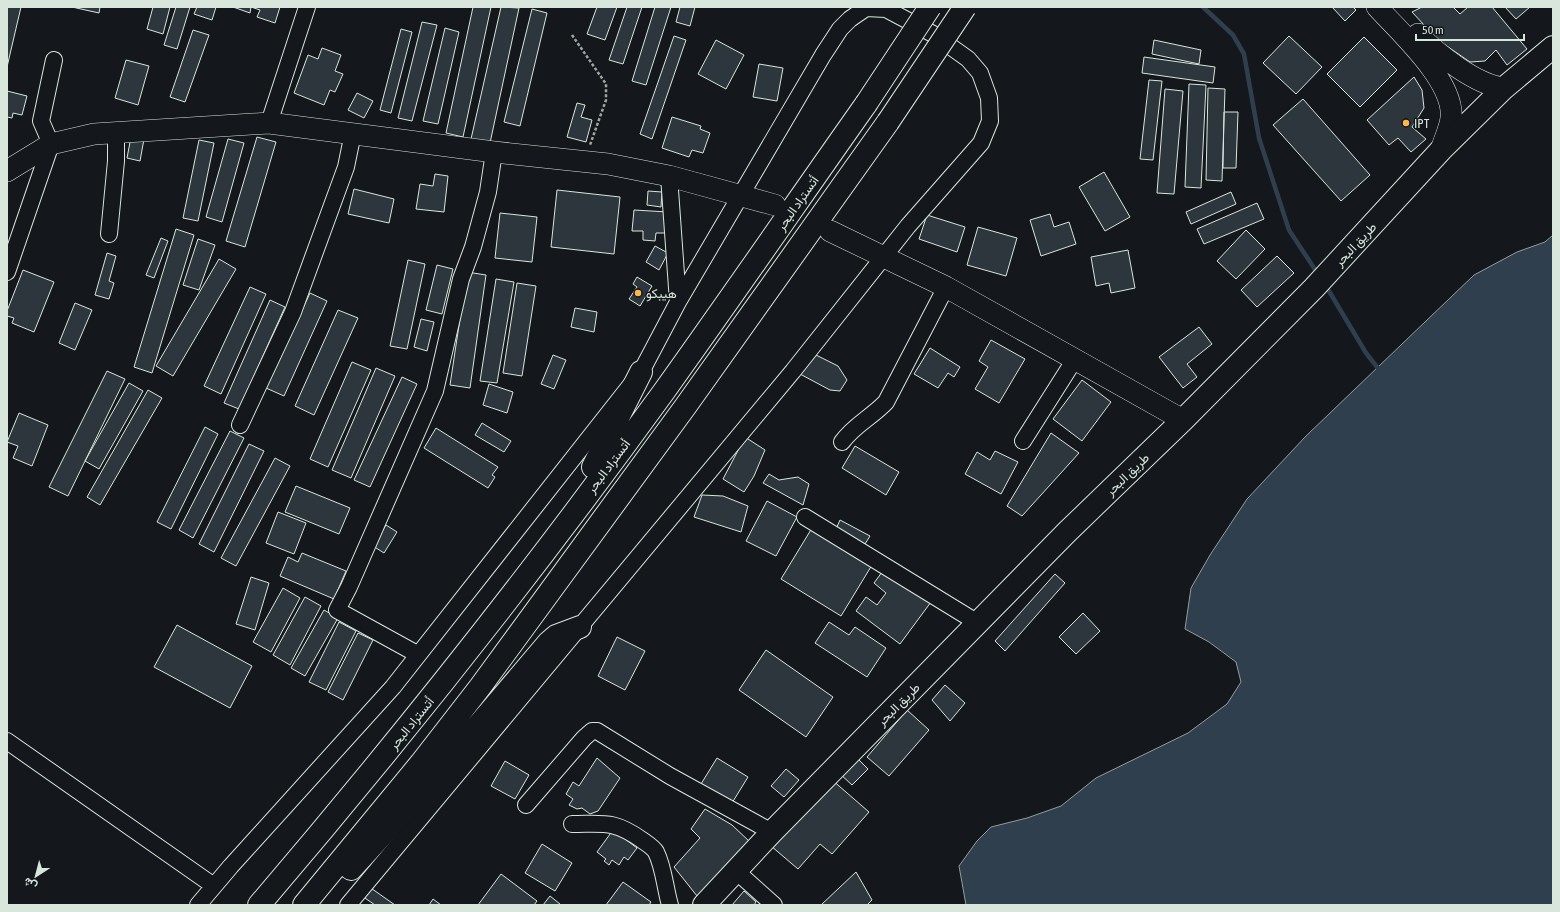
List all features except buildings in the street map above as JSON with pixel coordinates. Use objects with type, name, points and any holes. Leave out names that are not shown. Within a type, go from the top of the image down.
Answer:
[{"type":"highway","name":"أتستراد البحر","points":[[259,905],[408,728],[558,533],[665,390],[866,104],[930,7]]},
{"type":"highway","name":"أتستراد البحر","points":[[304,905],[421,763],[480,687],[689,401],[888,122],[965,7]]},
{"type":"highway","name":"طريق البحر","points":[[704,905],[772,832],[1067,532],[1183,420],[1314,288],[1441,150],[1504,88],[1553,47]]},
{"type":"highway","points":[[558,533],[615,427],[641,372]]},
{"type":"highway","points":[[310,905],[326,894],[366,854],[424,789],[549,642],[556,636],[580,627]]},
{"type":"main road","points":[[1377,7],[1427,63],[1445,87],[1452,117],[1441,150]]},
{"type":"main road","points":[[1394,7],[1434,51],[1494,87],[1504,88]]},
{"type":"main road","points":[[7,171],[51,144],[94,134],[269,122],[494,152],[587,162],[669,176],[775,205]]},
{"type":"main road","points":[[830,231],[946,287],[1183,420]]},
{"type":"street","points":[[269,122],[307,7]]},
{"type":"street","points":[[198,905],[393,686],[641,372],[678,302],[740,195],[840,29],[850,19],[866,8],[886,9],[933,34],[968,59],[980,73],[989,98],[990,121],[981,143],[882,257],[793,371],[348,905]]},
{"type":"street","points":[[7,272],[51,144],[41,121],[54,60]]},
{"type":"street","points":[[109,234],[116,161],[116,132]]},
{"type":"street","points":[[240,425],[293,312],[346,167],[353,133]]},
{"type":"street","points":[[417,654],[337,610],[349,587],[435,391],[461,279],[473,247],[488,192],[494,152]]},
{"type":"street","points":[[669,176],[678,302]]},
{"type":"street","points":[[842,442],[849,432],[876,413],[886,402],[946,287]]},
{"type":"street","points":[[1023,441],[1075,359]]},
{"type":"street","points":[[805,517],[978,623]]},
{"type":"street","points":[[526,805],[588,734],[597,732],[670,776],[772,832]]},
{"type":"street","points":[[7,741],[214,886]]},
{"type":"street","points":[[572,824],[612,824],[629,831],[655,850],[661,865],[665,890],[670,905]]},
{"type":"street","points":[[736,871],[774,905]]},
{"type":"path","points":[[572,35],[606,84],[606,100],[591,143],[587,162]]},
{"type":"water","points":[[1553,235],[1553,905],[966,905],[959,866],[977,841],[991,827],[1027,818],[1061,806],[1096,778],[1188,733],[1227,704],[1241,682],[1236,662],[1209,642],[1185,629],[1191,588],[1210,555],[1247,499],[1306,436],[1474,275],[1517,252],[1545,242]]},
{"type":"waterway","points":[[1203,7],[1233,35],[1244,54],[1259,138],[1289,230],[1318,274]]},
{"type":"waterway","points":[[1326,286],[1366,353],[1377,367]]},
{"type":"place","name":"IPT","points":[[1406,123]]},
{"type":"place","name":"هيبكو","points":[[638,293]]}]
